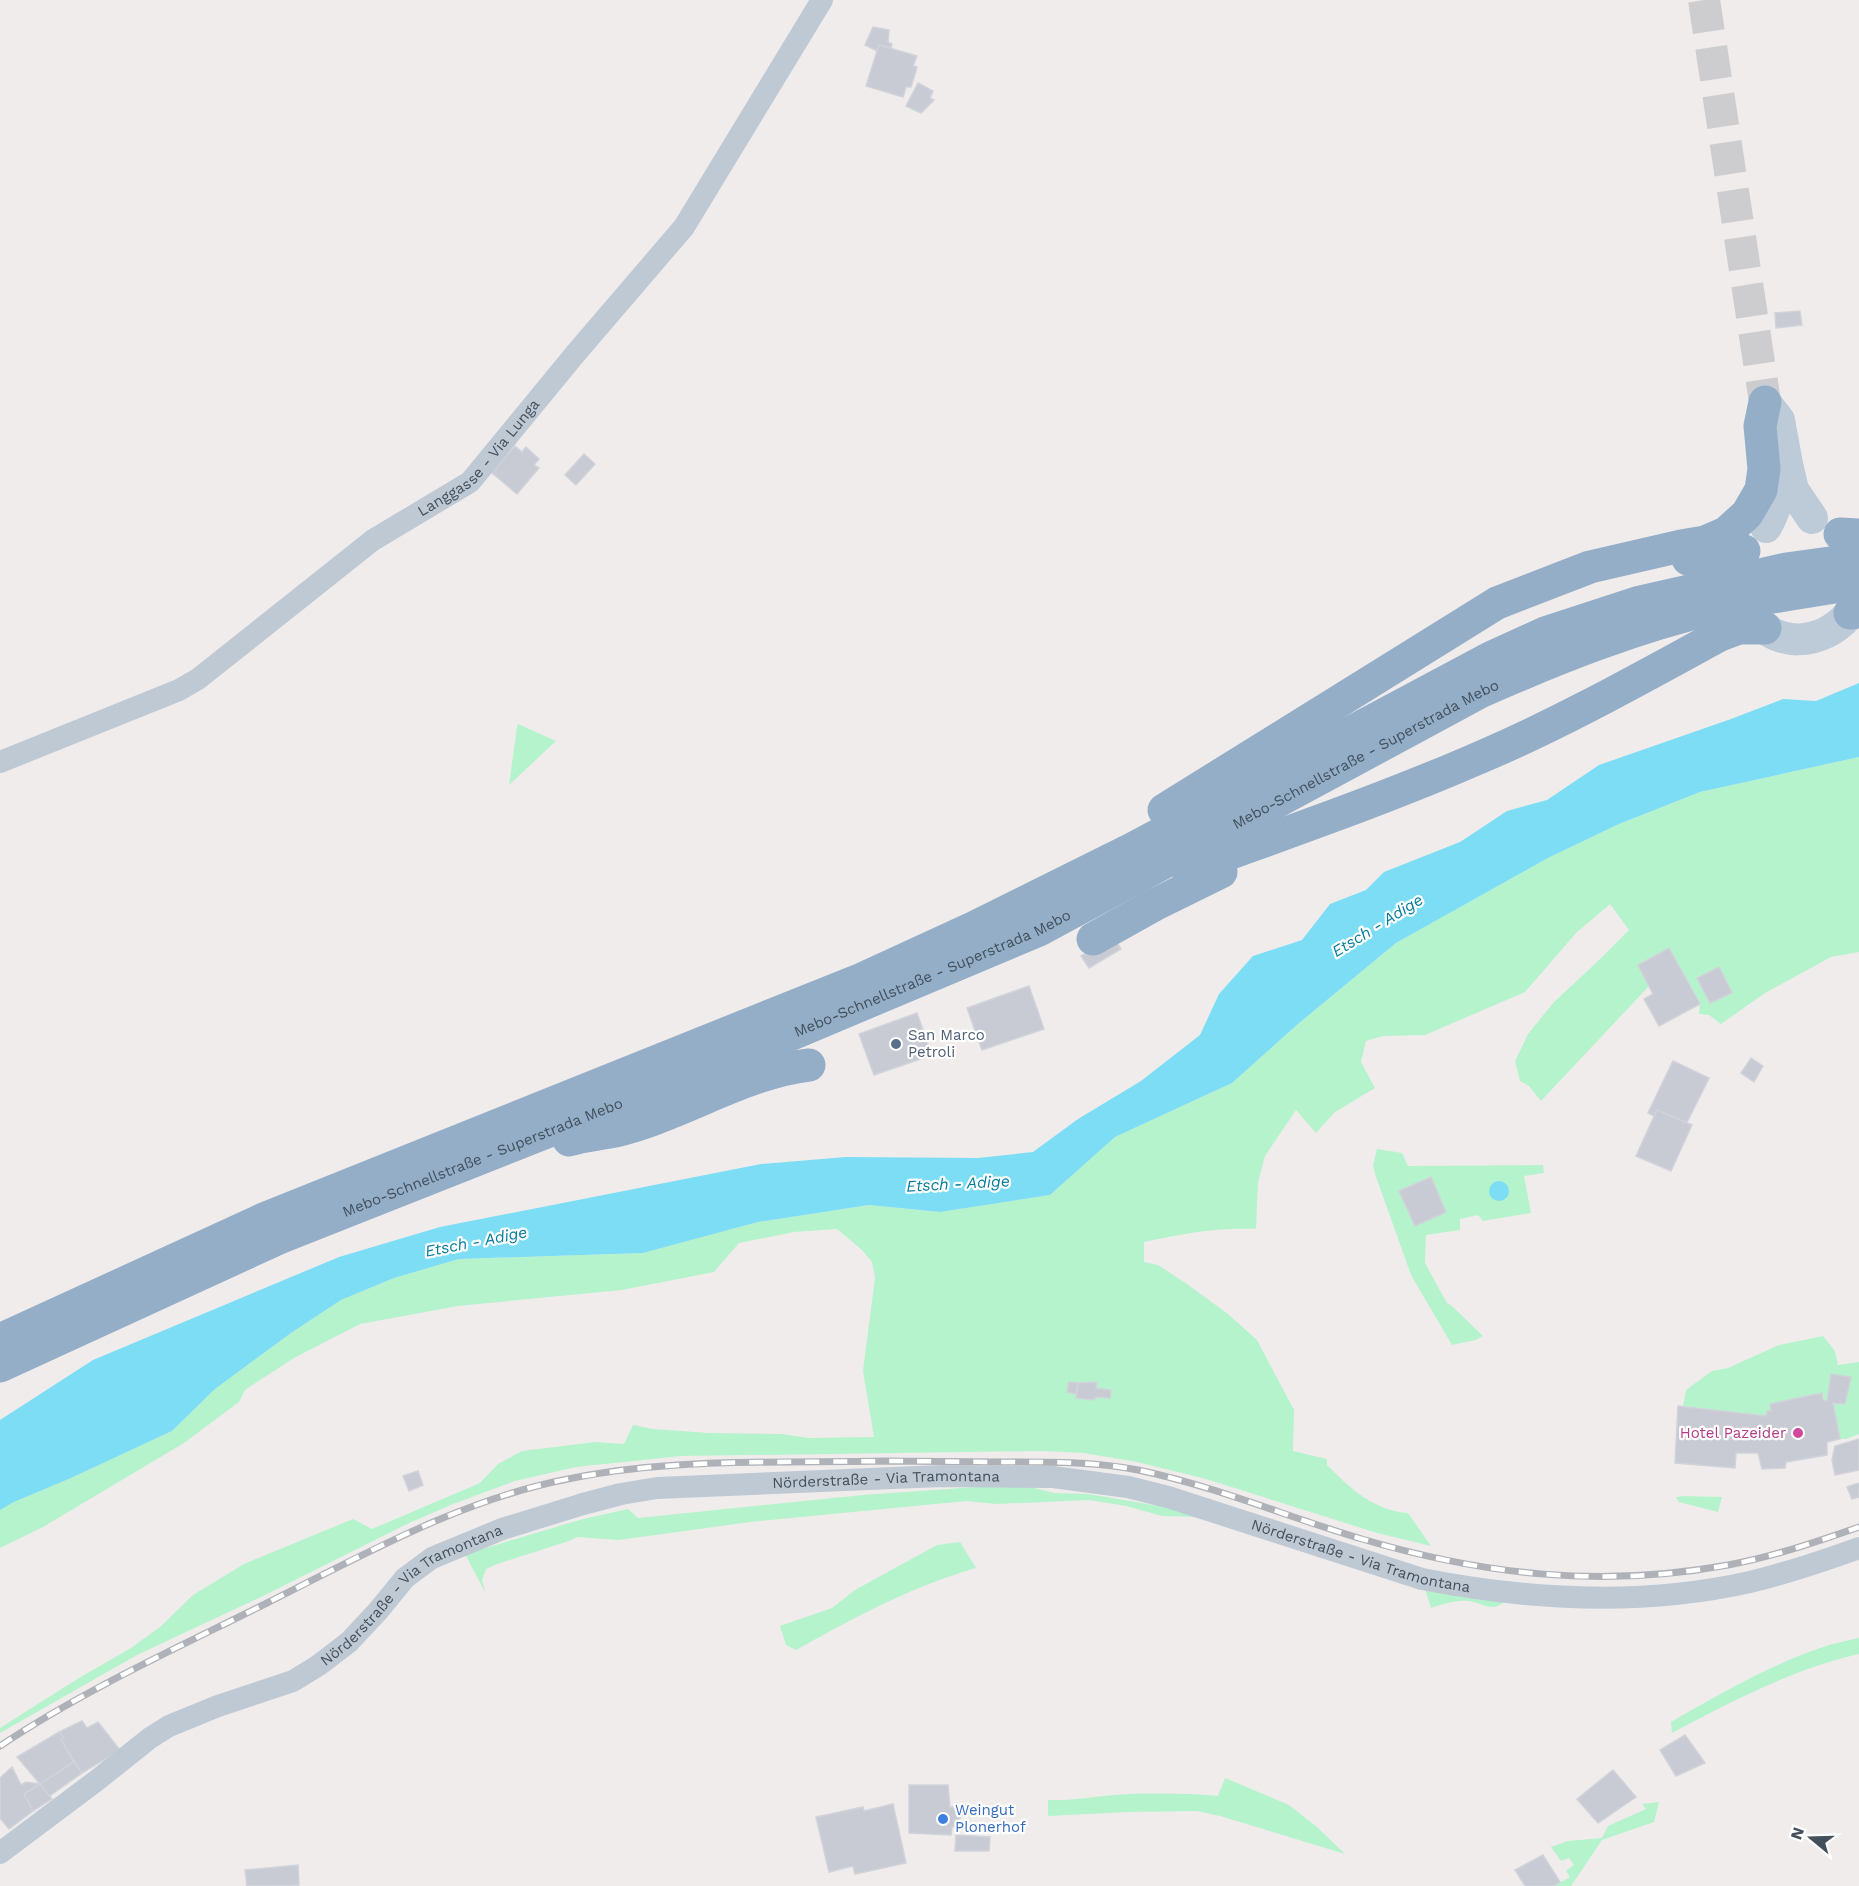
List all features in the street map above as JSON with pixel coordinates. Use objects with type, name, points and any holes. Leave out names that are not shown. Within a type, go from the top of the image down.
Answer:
[{"type":"highway","points":[[973,928],[1001,898],[1123,836],[1486,609],[1590,567],[1705,542],[1726,533],[1747,514],[1761,490],[1764,469],[1760,426],[1766,402]]},
{"type":"highway","points":[[1630,558],[1713,561],[1744,551]]},
{"type":"highway","name":"Mebo-Schnellstraße - Superstrada Mebo","points":[[0,1340],[266,1218],[862,979],[973,928],[1143,843],[1490,658],[1545,633],[1640,602],[1786,569],[1859,559]]},
{"type":"highway","name":"Mebo-Schnellstraße - Superstrada Mebo","points":[[0,1366],[279,1238],[748,1052],[1039,930],[1479,692],[1553,660],[1720,607],[1856,603]]},
{"type":"highway","points":[[1039,930],[1071,924],[1187,869],[1341,813],[1456,767],[1596,704],[1720,635],[1757,619]]},
{"type":"highway","points":[[1093,939],[1154,905],[1243,861],[1439,784],[1456,767]]},
{"type":"highway","points":[[450,1171],[477,1173],[584,1135],[620,1130],[788,1068],[809,1065]]},
{"type":"main road","points":[[1766,402],[1779,420],[1793,490],[1812,518]]},
{"type":"main road","points":[[1766,402],[1780,488],[1776,506],[1766,527]]},
{"type":"main road","points":[[1744,551],[1766,527],[1785,519],[1798,517],[1812,518],[1849,535]]},
{"type":"main road","points":[[1757,619],[1790,639],[1811,638],[1832,631],[1856,603]]},
{"type":"street","name":"Langgasse - Via Lunga","points":[[0,762],[179,690],[198,679],[373,540],[470,482],[684,226],[822,0]]},
{"type":"street","name":"Nörderstraße - Via Tramontana","points":[[0,1852],[169,1726],[218,1706],[293,1681],[319,1665],[349,1642],[405,1578],[432,1558],[502,1529],[630,1492],[657,1488],[930,1476],[1053,1477],[1128,1487],[1168,1497],[1422,1579],[1516,1593],[1615,1598],[1653,1596],[1749,1582],[1821,1562],[1859,1548]]},
{"type":"green space","points":[[518,724],[556,741],[509,785],[517,727]]},
{"type":"green space","points":[[1859,757],[1859,952],[1831,957],[1765,993],[1721,1024],[1709,1015],[1699,1014],[1700,1004],[1669,948],[1649,986],[1541,1101],[1529,1086],[1520,1081],[1515,1061],[1528,1034],[1554,1002],[1629,930],[1610,904],[1577,932],[1525,992],[1425,1035],[1383,1036],[1366,1041],[1361,1062],[1375,1088],[1335,1112],[1316,1133],[1296,1110],[1265,1156],[1258,1182],[1256,1229],[1200,1232],[1144,1242],[1144,1262],[1158,1265],[1187,1284],[1228,1314],[1257,1340],[1294,1410],[1293,1451],[1327,1459],[1327,1465],[1363,1497],[1384,1508],[1408,1513],[1431,1546],[1377,1533],[1206,1479],[1137,1462],[1084,1453],[1044,1451],[681,1456],[576,1467],[515,1481],[407,1524],[261,1597],[137,1655],[0,1733],[0,1728],[131,1648],[160,1627],[193,1595],[244,1564],[353,1519],[372,1529],[480,1483],[498,1464],[522,1451],[595,1442],[624,1444],[633,1425],[653,1429],[709,1433],[782,1434],[808,1438],[874,1437],[863,1371],[875,1278],[872,1262],[862,1250],[837,1229],[794,1232],[739,1243],[714,1272],[622,1290],[458,1306],[360,1324],[294,1358],[245,1390],[239,1402],[184,1443],[43,1527],[0,1548],[0,1510],[172,1431],[215,1389],[291,1333],[341,1300],[394,1278],[459,1259],[643,1253],[758,1222],[869,1205],[940,1212],[1050,1195],[1115,1137],[1232,1083],[1298,1024],[1396,943],[1548,858],[1619,824],[1700,792]]},
{"type":"green space","points":[[1377,1149],[1402,1153],[1408,1166],[1543,1165],[1544,1173],[1524,1176],[1531,1213],[1483,1221],[1478,1215],[1460,1219],[1460,1230],[1426,1235],[1425,1263],[1447,1303],[1483,1336],[1476,1340],[1452,1345],[1411,1275],[1375,1174],[1373,1165]]},
{"type":"green space","points":[[1823,1336],[1835,1351],[1838,1365],[1859,1362],[1859,1434],[1840,1439],[1833,1403],[1845,1404],[1851,1378],[1831,1375],[1827,1401],[1823,1400],[1822,1393],[1770,1404],[1771,1411],[1767,1411],[1766,1416],[1683,1406],[1686,1390],[1712,1371],[1728,1368],[1779,1345]]},
{"type":"green space","points":[[1018,1484],[1055,1493],[1088,1494],[1170,1508],[1197,1517],[1162,1516],[1126,1506],[1089,1500],[996,1504],[967,1501],[750,1522],[619,1540],[577,1537],[486,1569],[482,1580],[486,1594],[465,1554],[583,1519],[628,1509],[638,1518],[863,1495]]},
{"type":"green space","points":[[1676,1497],[1722,1497],[1718,1512],[1679,1502]]},
{"type":"green space","points":[[960,1542],[976,1568],[906,1593],[796,1650],[786,1645],[780,1626],[832,1608],[855,1590],[937,1545]]},
{"type":"green space","points":[[1422,1579],[1516,1593],[1498,1606],[1459,1601],[1431,1608]]},
{"type":"green space","points":[[1859,1638],[1859,1654],[1834,1660],[1787,1677],[1672,1733],[1671,1722],[1745,1681],[1803,1654]]},
{"type":"green space","points":[[1225,1778],[1289,1805],[1317,1827],[1345,1854],[1197,1811],[1048,1816],[1048,1800],[1140,1794],[1218,1796]]},
{"type":"green space","points":[[1659,1802],[1654,1822],[1602,1840],[1571,1886],[1554,1886],[1570,1877],[1566,1871],[1574,1865],[1569,1858],[1561,1861],[1551,1847],[1568,1841],[1602,1838],[1608,1826],[1646,1809],[1642,1804]]},
{"type":"water","name":"Etsch - Adige","points":[[1859,683],[1859,757],[1700,792],[1619,824],[1548,858],[1396,943],[1298,1024],[1232,1083],[1115,1137],[1050,1195],[940,1212],[869,1205],[758,1222],[643,1253],[459,1259],[394,1278],[341,1300],[291,1333],[215,1389],[172,1431],[0,1510],[0,1420],[93,1360],[339,1257],[440,1227],[761,1164],[846,1157],[978,1158],[1033,1152],[1078,1119],[1141,1081],[1200,1035],[1219,994],[1253,956],[1302,940],[1330,904],[1366,890],[1384,872],[1460,842],[1507,811],[1547,800],[1599,765],[1783,699],[1816,701]]},
{"type":"water","points":[[1495,1181],[1503,1181],[1509,1187],[1509,1195],[1503,1201],[1495,1201],[1489,1195],[1489,1187]]},
{"type":"building","points":[[873,27],[889,30],[888,42],[892,44],[891,48],[879,45],[877,51],[865,45]]},
{"type":"building","points":[[879,45],[917,56],[913,66],[917,67],[911,87],[906,87],[903,97],[866,86]]},
{"type":"building","points":[[918,83],[933,91],[930,98],[934,100],[921,113],[906,106]]},
{"type":"building","points":[[1800,311],[1802,325],[1776,328],[1775,313]]},
{"type":"building","points":[[515,446],[522,452],[526,447],[539,459],[534,465],[539,468],[517,494],[492,473]]},
{"type":"building","points":[[584,454],[595,464],[576,485],[565,475]]},
{"type":"building","points":[[1113,936],[1121,949],[1089,968],[1081,956]]},
{"type":"building","points":[[1669,948],[1700,1004],[1659,1026],[1644,999],[1653,994],[1638,965]]},
{"type":"building","points":[[1719,967],[1732,993],[1710,1003],[1697,978]]},
{"type":"building","points":[[1029,986],[1044,1029],[982,1050],[967,1008]]},
{"type":"building","name":"San Marco Petroli","points":[[917,1013],[932,1055],[874,1075],[859,1034]]},
{"type":"building","points":[[1751,1058],[1763,1066],[1754,1082],[1741,1073]]},
{"type":"building","points":[[1673,1061],[1709,1078],[1686,1124],[1657,1110],[1654,1116],[1648,1113]]},
{"type":"building","points":[[1657,1110],[1692,1125],[1671,1171],[1636,1156]]},
{"type":"building","points":[[1431,1177],[1446,1212],[1415,1226],[1399,1191]]},
{"type":"building","points":[[1831,1374],[1851,1377],[1845,1404],[1833,1403],[1840,1439],[1827,1442],[1827,1455],[1786,1462],[1785,1468],[1762,1469],[1758,1453],[1736,1453],[1735,1468],[1675,1463],[1678,1406],[1766,1416],[1767,1411],[1771,1411],[1770,1404],[1822,1393],[1823,1400],[1827,1401]]},
{"type":"building","points":[[1069,1382],[1078,1383],[1076,1394],[1067,1392]]},
{"type":"building","points":[[1097,1382],[1096,1388],[1111,1390],[1110,1398],[1095,1397],[1095,1400],[1076,1398],[1078,1383]]},
{"type":"building","points":[[1859,1439],[1859,1470],[1835,1475],[1832,1460],[1835,1446]]},
{"type":"building","points":[[418,1471],[423,1485],[409,1491],[403,1476]]},
{"type":"building","points":[[1859,1483],[1859,1497],[1852,1499],[1847,1487]]},
{"type":"building","points":[[82,1721],[87,1728],[98,1722],[120,1750],[82,1773],[61,1740],[64,1738],[59,1732]]},
{"type":"building","points":[[59,1732],[74,1762],[40,1784],[17,1757]]},
{"type":"building","points":[[1685,1735],[1705,1763],[1676,1776],[1660,1750]]},
{"type":"building","points":[[74,1762],[82,1773],[48,1797],[40,1784]]},
{"type":"building","points":[[12,1767],[21,1785],[26,1782],[40,1784],[24,1794],[33,1811],[9,1829],[0,1818],[0,1778]]},
{"type":"building","points":[[1613,1770],[1636,1797],[1598,1823],[1577,1799]]},
{"type":"building","points":[[40,1784],[52,1799],[33,1811],[24,1794]]},
{"type":"building","points":[[909,1785],[948,1785],[950,1807],[958,1807],[960,1826],[952,1827],[951,1835],[909,1833]]},
{"type":"building","points":[[893,1804],[906,1863],[855,1874],[853,1866],[829,1872],[816,1817],[863,1807],[864,1811]]},
{"type":"building","points":[[956,1835],[990,1837],[989,1851],[955,1851]]},
{"type":"building","points":[[1543,1855],[1560,1882],[1554,1886],[1525,1886],[1515,1870]]},
{"type":"building","points":[[298,1865],[299,1885],[247,1886],[245,1870]]},
{"type":"tunnel","points":[[1704,0],[1765,402]]},
{"type":"railway","points":[[0,1746],[64,1706],[131,1670],[378,1547],[454,1513],[533,1487],[573,1478],[650,1467],[689,1464],[884,1461],[1104,1465],[1138,1470],[1195,1484],[1362,1539],[1408,1551],[1498,1569],[1544,1574],[1635,1576],[1728,1565],[1810,1544],[1859,1527]]},
{"type":"place","name":"San Marco Petroli","points":[[896,1044]]},
{"type":"place","name":"Hotel Pazeider","points":[[1798,1433]]},
{"type":"place","name":"Weingut Plonerhof","points":[[943,1819]]}]
